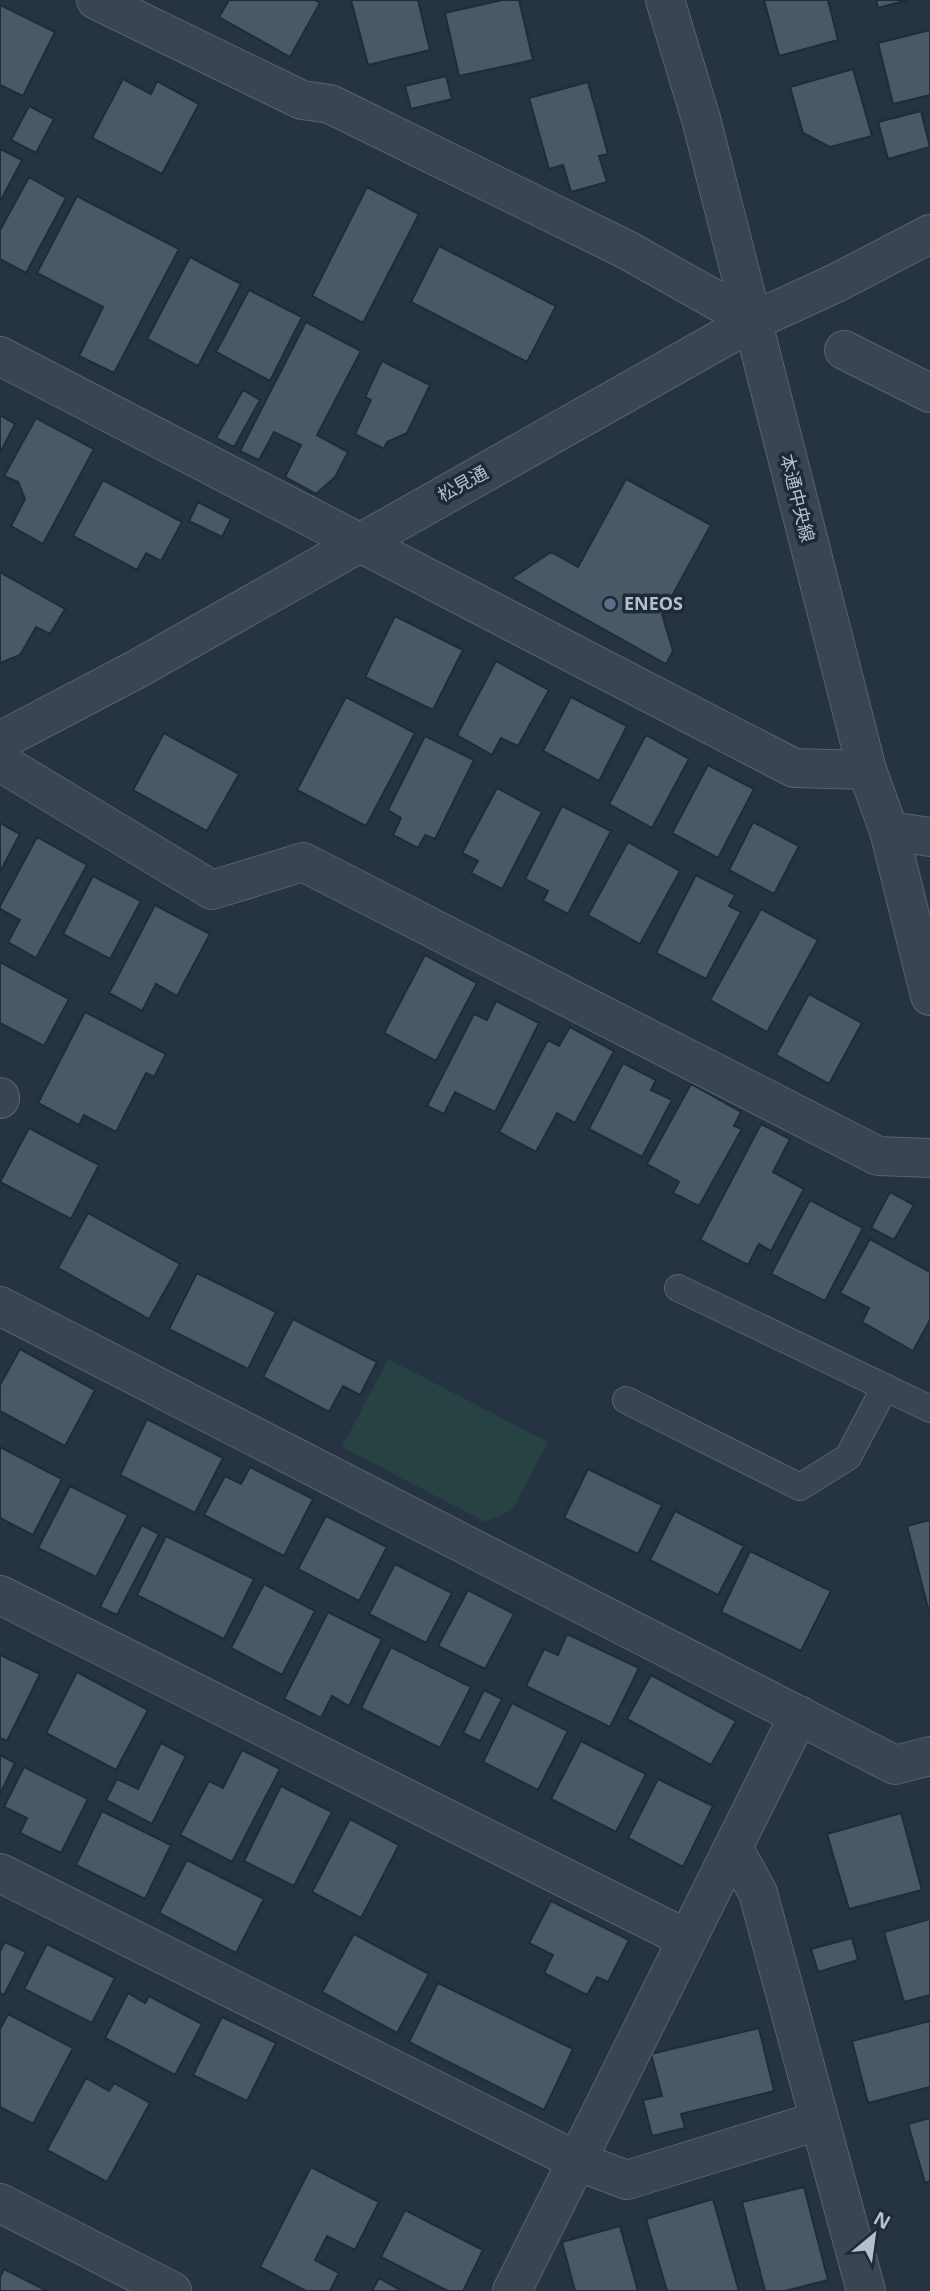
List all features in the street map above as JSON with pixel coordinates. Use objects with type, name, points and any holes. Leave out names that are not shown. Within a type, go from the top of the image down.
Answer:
[{"type":"street","name":"本通中央線","points":[[666,0],[701,120],[867,769],[889,831],[930,996]]},
{"type":"street","points":[[118,4],[302,100],[330,104],[626,250],[753,321]]},
{"type":"street","name":"松見通","points":[[0,741],[137,669],[753,321],[836,283],[930,234]]},
{"type":"street","points":[[844,350],[930,394]]},
{"type":"street","points":[[0,356],[794,768],[867,769]]},
{"type":"street","points":[[0,762],[212,890],[303,862],[878,1156],[930,1158]]},
{"type":"street","points":[[889,831],[930,837]]},
{"type":"street","points":[[0,1307],[895,1765],[930,1756]]},
{"type":"street","points":[[0,1595],[687,1939]]},
{"type":"street","points":[[512,2291],[579,2162],[799,1715]]},
{"type":"street","points":[[733,1847],[758,1893],[866,2291]]},
{"type":"street","points":[[0,1873],[579,2162],[627,2180],[818,2122]]},
{"type":"street","points":[[0,2203],[172,2291]]},
{"type":"lane","points":[[678,1288],[930,1409]]},
{"type":"lane","points":[[626,1401],[800,1487],[848,1457],[885,1387]]},
{"type":"green space","points":[[388,1359],[548,1442],[512,1510],[485,1522],[342,1447]]},
{"type":"building","points":[[229,0],[315,0],[320,3],[290,57],[219,17]]},
{"type":"building","points":[[351,0],[418,0],[430,50],[368,65]]},
{"type":"building","points":[[502,0],[519,0],[533,60],[459,76],[445,13]]},
{"type":"building","points":[[764,0],[828,0],[838,40],[779,56]]},
{"type":"building","points":[[876,0],[908,0],[878,8]]},
{"type":"building","points":[[0,5],[55,32],[23,96],[0,85]]},
{"type":"building","points":[[930,30],[930,95],[893,104],[878,43]]},
{"type":"building","points":[[853,69],[872,136],[830,147],[803,133],[790,87]]},
{"type":"building","points":[[446,76],[452,99],[411,109],[405,86]]},
{"type":"building","points":[[123,79],[151,94],[157,81],[199,104],[162,174],[92,138]]},
{"type":"building","points":[[588,82],[608,154],[599,156],[607,182],[571,192],[563,165],[549,169],[529,98]]},
{"type":"building","points":[[29,106],[54,119],[36,153],[11,140]]},
{"type":"building","points":[[921,111],[930,147],[888,159],[878,122]]},
{"type":"building","points":[[0,149],[22,160],[0,202]]},
{"type":"building","points":[[29,177],[66,198],[26,273],[0,259],[0,230]]},
{"type":"building","points":[[367,187],[419,214],[363,323],[312,296]]},
{"type":"building","points":[[77,196],[179,249],[114,373],[79,356],[103,307],[37,273]]},
{"type":"building","points":[[439,246],[556,306],[527,362],[411,302]]},
{"type":"building","points":[[190,257],[241,284],[198,366],[147,339]]},
{"type":"building","points":[[249,290],[302,317],[270,381],[216,352]]},
{"type":"building","points":[[306,322],[361,351],[317,435],[348,452],[335,477],[316,494],[285,477],[301,445],[274,432],[259,460],[240,451]]},
{"type":"building","points":[[382,361],[430,385],[407,433],[387,442],[384,449],[355,434],[371,400],[365,397]]},
{"type":"building","points":[[243,390],[260,400],[234,447],[216,438]]},
{"type":"building","points":[[0,415],[15,424],[0,453]]},
{"type":"building","points":[[36,418],[94,449],[43,544],[11,526],[25,499],[18,482],[4,476]]},
{"type":"building","points":[[626,479],[711,525],[662,614],[673,651],[666,664],[512,578],[551,552],[578,567]]},
{"type":"building","points":[[103,480],[182,522],[161,561],[146,553],[137,570],[73,536]]},
{"type":"building","points":[[198,502],[231,519],[222,537],[189,521]]},
{"type":"building","points":[[0,572],[65,609],[50,634],[36,627],[20,655],[0,663]]},
{"type":"building","points":[[395,616],[463,650],[433,710],[365,677]]},
{"type":"building","points":[[496,661],[549,690],[518,746],[501,738],[492,755],[457,735]]},
{"type":"building","points":[[346,697],[415,733],[366,826],[297,790]]},
{"type":"building","points":[[571,697],[627,726],[599,781],[543,751]]},
{"type":"building","points":[[164,733],[239,774],[207,831],[133,790]]},
{"type":"building","points":[[646,735],[689,759],[652,828],[609,804]]},
{"type":"building","points":[[425,736],[474,760],[435,839],[425,835],[418,848],[393,835],[401,818],[388,810]]},
{"type":"building","points":[[708,765],[754,789],[718,858],[672,833]]},
{"type":"building","points":[[497,788],[542,812],[502,889],[471,873],[478,861],[462,853]]},
{"type":"building","points":[[562,806],[611,831],[568,914],[543,901],[548,891],[525,879]]},
{"type":"building","points":[[753,822],[799,846],[774,894],[729,870]]},
{"type":"building","points":[[0,823],[20,834],[0,872]]},
{"type":"building","points":[[37,837],[87,865],[36,958],[8,942],[20,920],[0,909],[0,906]]},
{"type":"building","points":[[628,842],[680,871],[640,944],[588,915]]},
{"type":"building","points":[[696,875],[735,895],[729,906],[741,912],[706,979],[656,953]]},
{"type":"building","points":[[93,876],[141,901],[110,959],[63,934]]},
{"type":"building","points":[[155,905],[210,934],[177,996],[156,984],[142,1011],[109,993]]},
{"type":"building","points":[[761,909],[818,940],[767,1032],[710,1000]]},
{"type":"building","points":[[425,955],[477,983],[436,1061],[384,1033]]},
{"type":"building","points":[[0,962],[69,999],[44,1046],[0,1023]]},
{"type":"building","points":[[809,994],[862,1023],[829,1084],[776,1055]]},
{"type":"building","points":[[496,1001],[539,1023],[495,1112],[455,1092],[444,1114],[427,1106],[474,1014],[487,1020]]},
{"type":"building","points":[[85,1012],[166,1054],[154,1077],[146,1073],[116,1132],[84,1115],[79,1125],[38,1103]]},
{"type":"building","points":[[570,1027],[614,1051],[575,1123],[557,1113],[536,1152],[499,1132],[548,1040],[559,1046]]},
{"type":"building","points":[[623,1063],[656,1080],[651,1090],[672,1100],[642,1157],[589,1129]]},
{"type":"building","points":[[691,1084],[741,1112],[734,1126],[742,1129],[699,1206],[673,1193],[679,1182],[647,1164]]},
{"type":"building","points":[[761,1124],[790,1139],[773,1172],[804,1189],[771,1251],[759,1244],[748,1265],[700,1240]]},
{"type":"building","points":[[29,1128],[99,1165],[71,1219],[0,1182]]},
{"type":"building","points":[[890,1192],[914,1205],[894,1240],[871,1228]]},
{"type":"building","points":[[810,1200],[863,1228],[825,1301],[771,1274]]},
{"type":"building","points":[[88,1213],[180,1264],[149,1319],[58,1268]]},
{"type":"building","points":[[870,1239],[930,1272],[930,1320],[913,1351],[862,1322],[869,1308],[840,1293]]},
{"type":"building","points":[[197,1273],[276,1312],[248,1369],[169,1329]]},
{"type":"building","points":[[293,1319],[377,1362],[360,1395],[343,1386],[329,1412],[263,1377]]},
{"type":"building","points":[[20,1349],[95,1390],[65,1446],[0,1411],[0,1385]]},
{"type":"building","points":[[147,1419],[223,1458],[195,1513],[120,1475]]},
{"type":"building","points":[[0,1447],[62,1479],[33,1535],[0,1518]]},
{"type":"building","points":[[250,1467],[313,1499],[284,1556],[204,1515],[225,1476],[241,1484]]},
{"type":"building","points":[[588,1469],[662,1505],[638,1554],[564,1518]]},
{"type":"building","points":[[70,1486],[128,1515],[96,1577],[38,1548]]},
{"type":"building","points":[[675,1511],[744,1546],[718,1595],[650,1560]]},
{"type":"building","points":[[326,1516],[387,1547],[359,1601],[298,1569]]},
{"type":"building","points":[[930,1520],[930,1616],[907,1526]]},
{"type":"building","points":[[142,1525],[159,1534],[117,1615],[100,1607]]},
{"type":"building","points":[[166,1536],[254,1579],[224,1639],[137,1595]]},
{"type":"building","points":[[750,1551],[831,1591],[801,1651],[721,1612]]},
{"type":"building","points":[[395,1564],[452,1593],[426,1643],[369,1614]]},
{"type":"building","points":[[264,1584],[315,1611],[282,1675],[231,1648]]},
{"type":"building","points":[[468,1590],[514,1614],[485,1669],[438,1646]]},
{"type":"building","points":[[328,1612],[382,1639],[349,1706],[332,1696],[321,1718],[284,1699]]},
{"type":"building","points":[[567,1634],[639,1668],[610,1727],[526,1686],[544,1649],[558,1655]]},
{"type":"building","points":[[391,1647],[471,1687],[440,1748],[361,1708]]},
{"type":"building","points":[[0,1655],[40,1674],[7,1741],[0,1738]]},
{"type":"building","points":[[77,1672],[148,1710],[116,1770],[46,1733]]},
{"type":"building","points":[[651,1675],[736,1721],[711,1765],[627,1719]]},
{"type":"building","points":[[484,1690],[502,1699],[480,1741],[463,1733]]},
{"type":"building","points":[[512,1703],[568,1731],[538,1790],[483,1762]]},
{"type":"building","points":[[581,1741],[646,1774],[616,1832],[551,1799]]},
{"type":"building","points":[[161,1743],[186,1756],[152,1824],[106,1800],[117,1779],[138,1789]]},
{"type":"building","points":[[242,1750],[280,1769],[232,1862],[180,1835],[209,1781],[223,1788]]},
{"type":"building","points":[[0,1755],[15,1763],[0,1794]]},
{"type":"building","points":[[24,1767],[88,1799],[61,1853],[20,1833],[27,1818],[4,1807]]},
{"type":"building","points":[[658,1779],[713,1806],[683,1867],[628,1838]]},
{"type":"building","points":[[281,1786],[332,1812],[294,1886],[244,1861]]},
{"type":"building","points":[[102,1811],[171,1845],[145,1899],[76,1865]]},
{"type":"building","points":[[901,1813],[922,1890],[849,1909],[827,1834]]},
{"type":"building","points":[[350,1819],[399,1845],[361,1918],[312,1892]]},
{"type":"building","points":[[187,1860],[264,1899],[236,1953],[159,1913]]},
{"type":"building","points":[[551,1901],[629,1940],[608,1982],[597,1977],[587,1995],[544,1973],[553,1955],[529,1943]]},
{"type":"building","points":[[930,1919],[930,1995],[904,2002],[884,1932]]},
{"type":"building","points":[[354,1934],[429,1974],[397,2033],[322,1992]]},
{"type":"building","points":[[852,1938],[858,1960],[818,1972],[811,1949]]},
{"type":"building","points":[[5,1942],[26,1952],[4,1995],[0,1993],[0,1951]]},
{"type":"building","points":[[47,1944],[115,1978],[92,2023],[24,1989]]},
{"type":"building","points":[[438,1983],[573,2049],[544,2110],[409,2042]]},
{"type":"building","points":[[128,1993],[145,2003],[149,1996],[202,2024],[175,2075],[105,2038]]},
{"type":"building","points":[[8,2014],[73,2048],[33,2124],[0,2107],[0,2029]]},
{"type":"building","points":[[222,2017],[276,2043],[247,2101],[193,2075]]},
{"type":"building","points":[[930,2021],[930,2087],[868,2103],[852,2041]]},
{"type":"building","points":[[759,2028],[774,2091],[681,2114],[685,2128],[652,2136],[643,2100],[662,2096],[651,2054]]},
{"type":"building","points":[[86,2078],[109,2091],[114,2083],[150,2103],[107,2182],[47,2150]]},
{"type":"building","points":[[930,2118],[930,2181],[925,2183],[908,2124]]},
{"type":"building","points":[[311,2167],[379,2202],[355,2250],[327,2236],[315,2260],[339,2273],[330,2291],[306,2291],[260,2267]]},
{"type":"building","points":[[804,2187],[828,2280],[785,2291],[765,2291],[742,2202]]},
{"type":"building","points":[[713,2199],[739,2291],[667,2291],[646,2219]]},
{"type":"building","points":[[405,2210],[483,2250],[463,2291],[448,2291],[381,2257]]},
{"type":"building","points":[[620,2226],[638,2291],[575,2291],[562,2242]]},
{"type":"building","points":[[4,2269],[47,2291],[0,2291],[0,2277]]},
{"type":"building","points":[[379,2278],[402,2291],[372,2291]]},
{"type":"place","name":"ENEOS","points":[[610,604]]}]
